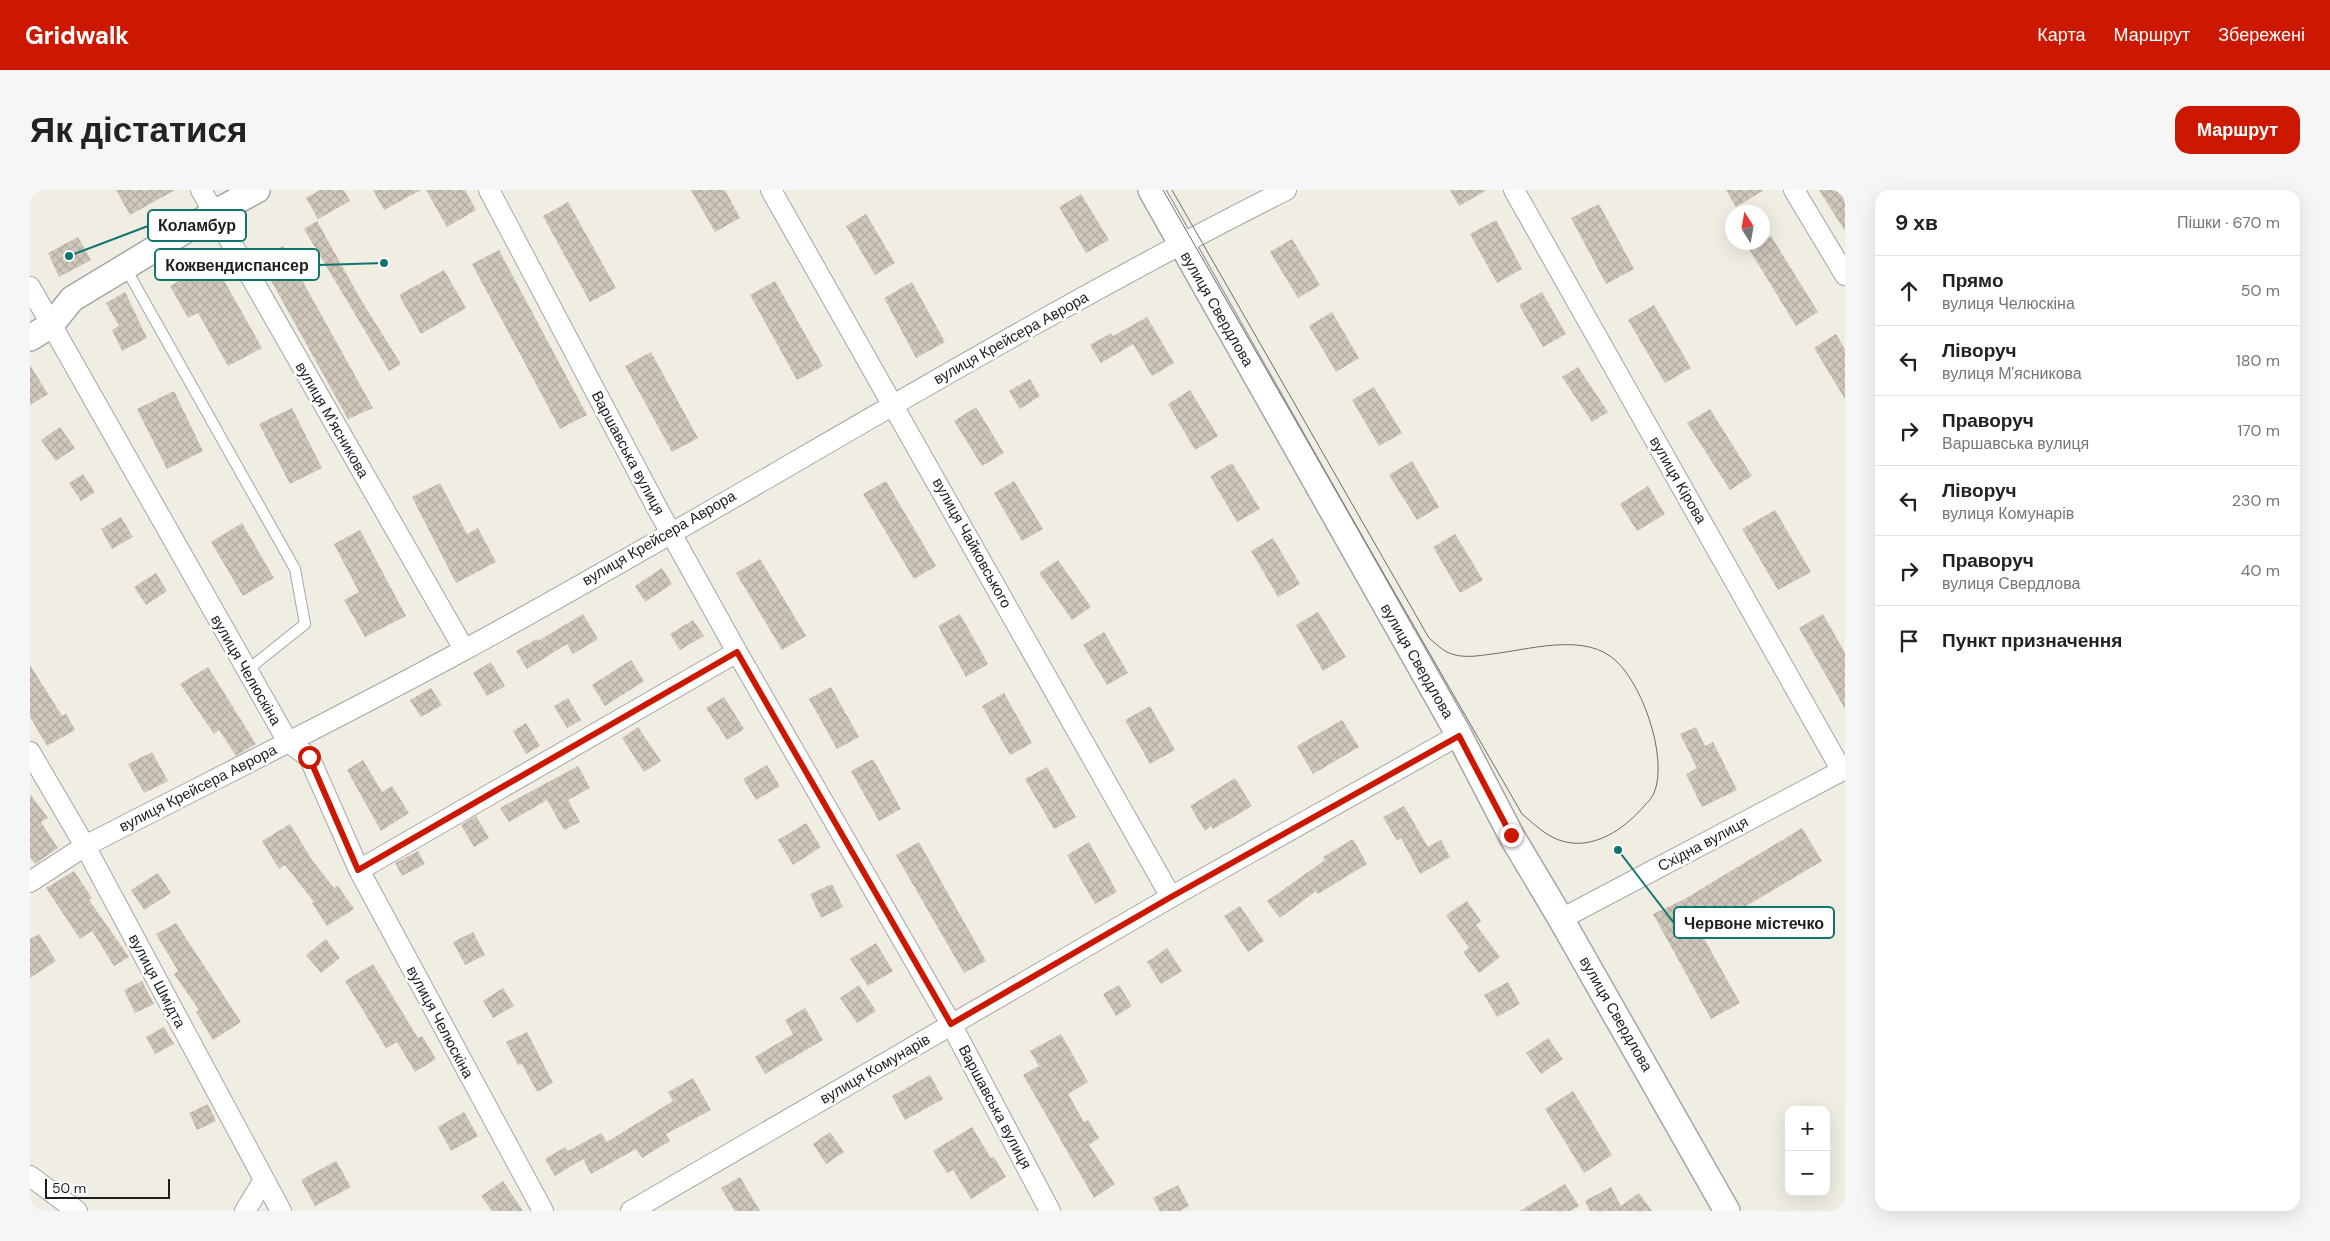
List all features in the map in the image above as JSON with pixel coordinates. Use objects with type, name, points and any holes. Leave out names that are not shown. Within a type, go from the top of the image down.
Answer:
[{"type":"street","name":"вулиця М'ясникова","points":[[201,190],[464,649]]},
{"type":"street","points":[[30,338],[51,325],[72,299],[214,213],[257,190]]},
{"type":"street","name":"Варшавська вулиця","points":[[489,190],[670,532],[951,1024],[1050,1211]]},
{"type":"street","name":"вулиця Чайковського","points":[[771,190],[1171,897]]},
{"type":"street","name":"вулиця Свердлова","points":[[1151,190],[1459,736],[1511,835],[1562,919],[1727,1211]]},
{"type":"street","name":"вулиця Крейсера Аврора","points":[[30,882],[85,846],[464,649],[892,403],[1181,245],[1286,190]]},
{"type":"street","name":"вулиця Кірова","points":[[1514,190],[1844,770]]},
{"type":"street","points":[[1794,190],[1845,275]]},
{"type":"street","name":"вулиця Челюскіна","points":[[30,287],[246,671],[288,742],[309,757],[358,870],[542,1211]]},
{"type":"street","points":[[358,870],[737,652]]},
{"type":"street","name":"вулиця Комунарів","points":[[631,1211],[1171,897],[1459,736]]},
{"type":"street","name":"вулиця Шмідта","points":[[30,752],[85,846],[281,1211]]},
{"type":"street","name":"Східна вулиця","points":[[1562,919],[1844,770]]},
{"type":"street","points":[[245,1211],[264,1180]]},
{"type":"street","points":[[32,1182],[77,1211]]},
{"type":"lane","points":[[125,266],[295,569],[305,624],[246,671]]},
{"type":"building","points":[[116,190],[175,190],[130,215]]},
{"type":"building","points":[[320,190],[344,190],[350,201],[318,219],[306,198]]},
{"type":"building","points":[[373,190],[421,190],[384,210]]},
{"type":"building","points":[[426,190],[465,190],[476,210],[447,227]]},
{"type":"building","points":[[691,190],[725,190],[740,218],[715,232]]},
{"type":"building","points":[[1450,190],[1487,190],[1459,206]]},
{"type":"building","points":[[1726,190],[1764,190],[1739,205],[1735,205]]},
{"type":"building","points":[[1819,190],[1845,190],[1845,231]]},
{"type":"building","points":[[1081,194],[1109,240],[1086,253],[1059,207]]},
{"type":"building","points":[[568,202],[616,288],[590,302],[543,216]]},
{"type":"building","points":[[1599,204],[1634,269],[1606,284],[1571,218]]},
{"type":"building","points":[[866,214],[895,263],[875,275],[846,226]]},
{"type":"building","points":[[1496,220],[1522,269],[1497,283],[1470,234]]},
{"type":"building","points":[[317,221],[361,300],[401,364],[389,371],[304,229]]},
{"type":"building","points":[[78,237],[91,260],[59,277],[48,253]]},
{"type":"building","points":[[1770,237],[1818,312],[1796,326],[1750,250],[1770,250]]},
{"type":"building","points":[[1292,239],[1320,285],[1298,298],[1270,252]]},
{"type":"building","points":[[283,246],[373,408],[348,419],[259,259]]},
{"type":"building","points":[[499,250],[587,415],[560,429],[472,264]]},
{"type":"building","points":[[213,261],[262,348],[228,366],[198,313],[188,318],[170,286]]},
{"type":"building","points":[[444,270],[466,308],[421,334],[399,295]]},
{"type":"building","points":[[775,281],[823,366],[797,380],[750,295]]},
{"type":"building","points":[[912,282],[945,342],[916,358],[884,298]]},
{"type":"building","points":[[125,292],[147,338],[122,351],[112,330],[119,326],[106,303]]},
{"type":"building","points":[[1542,292],[1566,334],[1543,347],[1519,305]]},
{"type":"building","points":[[1654,305],[1691,368],[1665,383],[1628,320]]},
{"type":"building","points":[[1332,312],[1359,358],[1336,372],[1309,326]]},
{"type":"building","points":[[1147,317],[1174,363],[1152,376],[1133,344],[1101,363],[1090,345],[1111,333],[1113,336]]},
{"type":"building","points":[[1836,334],[1845,349],[1845,399],[1814,348]]},
{"type":"building","points":[[651,352],[698,438],[672,452],[625,366]]},
{"type":"building","points":[[30,365],[48,394],[30,405]]},
{"type":"building","points":[[1578,367],[1608,412],[1592,422],[1562,377]]},
{"type":"building","points":[[1030,379],[1040,396],[1020,409],[1009,391]]},
{"type":"building","points":[[1374,387],[1402,433],[1379,446],[1352,400]]},
{"type":"building","points":[[1190,390],[1218,436],[1195,450],[1168,404]]},
{"type":"building","points":[[174,391],[203,451],[167,469],[137,409]]},
{"type":"building","points":[[976,407],[1004,453],[982,466],[954,421]]},
{"type":"building","points":[[292,408],[322,468],[290,484],[259,424]]},
{"type":"building","points":[[1710,409],[1752,476],[1730,490],[1687,423]]},
{"type":"building","points":[[60,427],[75,448],[56,461],[41,440]]},
{"type":"building","points":[[1412,461],[1439,507],[1417,520],[1389,475]]},
{"type":"building","points":[[1232,463],[1260,509],[1237,522],[1210,476]]},
{"type":"building","points":[[83,474],[95,492],[81,501],[69,483]]},
{"type":"building","points":[[886,481],[936,566],[914,579],[863,494]]},
{"type":"building","points":[[1014,481],[1043,529],[1022,541],[994,493]]},
{"type":"building","points":[[440,483],[467,534],[478,528],[496,562],[456,583],[412,497]]},
{"type":"building","points":[[1648,486],[1665,514],[1637,531],[1620,504]]},
{"type":"building","points":[[1775,510],[1811,572],[1778,590],[1742,529]]},
{"type":"building","points":[[121,517],[133,537],[112,549],[101,529]]},
{"type":"building","points":[[242,523],[274,578],[243,596],[211,542]]},
{"type":"building","points":[[360,530],[406,616],[365,637],[344,600],[359,592],[334,544]]},
{"type":"building","points":[[1455,534],[1483,580],[1460,593],[1433,547]]},
{"type":"building","points":[[1273,538],[1300,584],[1278,597],[1251,551]]},
{"type":"building","points":[[760,559],[806,636],[782,650],[736,573]]},
{"type":"building","points":[[1058,560],[1091,607],[1072,620],[1039,573]]},
{"type":"building","points":[[662,568],[672,584],[645,602],[635,586]]},
{"type":"building","points":[[156,573],[167,591],[146,605],[134,587]]},
{"type":"building","points":[[1318,612],[1346,657],[1323,671],[1296,625]]},
{"type":"building","points":[[583,614],[598,639],[573,654],[567,644],[527,669],[516,651],[537,639],[538,641]]},
{"type":"building","points":[[960,614],[988,664],[966,677],[938,626]]},
{"type":"building","points":[[1823,614],[1845,653],[1845,709],[1799,628]]},
{"type":"building","points":[[693,620],[704,636],[680,650],[670,634]]},
{"type":"building","points":[[1104,632],[1128,673],[1107,685],[1083,645]]},
{"type":"building","points":[[631,660],[644,681],[605,706],[592,685]]},
{"type":"building","points":[[491,662],[505,686],[487,696],[473,673]]},
{"type":"building","points":[[30,665],[62,716],[66,714],[75,730],[47,746],[30,717]]},
{"type":"building","points":[[208,667],[256,744],[236,756],[219,730],[214,734],[180,684]]},
{"type":"building","points":[[831,687],[859,737],[837,749],[809,699]]},
{"type":"building","points":[[431,688],[442,705],[421,717],[410,700]]},
{"type":"building","points":[[1004,693],[1032,743],[1010,755],[982,706]]},
{"type":"building","points":[[724,697],[744,729],[727,740],[706,708]]},
{"type":"building","points":[[568,698],[581,720],[567,728],[554,706]]},
{"type":"building","points":[[1150,706],[1175,750],[1150,764],[1125,720]]},
{"type":"building","points":[[1342,720],[1359,747],[1313,774],[1297,746]]},
{"type":"building","points":[[526,723],[540,746],[526,754],[513,731]]},
{"type":"building","points":[[638,727],[661,761],[644,772],[622,738]]},
{"type":"building","points":[[1696,727],[1705,746],[1713,742],[1737,790],[1702,807],[1686,774],[1697,768],[1680,734]]},
{"type":"building","points":[[152,752],[168,781],[144,793],[128,764]]},
{"type":"building","points":[[873,759],[901,809],[879,821],[851,771]]},
{"type":"building","points":[[363,760],[382,792],[392,786],[409,813],[381,831],[347,770]]},
{"type":"building","points":[[767,765],[780,786],[756,800],[743,779]]},
{"type":"building","points":[[578,766],[590,788],[568,800],[580,822],[564,830],[547,800],[509,822],[500,808]]},
{"type":"building","points":[[1047,767],[1076,817],[1054,829],[1025,779]]},
{"type":"building","points":[[1235,778],[1252,806],[1213,829],[1211,826],[1205,831],[1190,806]]},
{"type":"building","points":[[30,794],[48,818],[41,822],[58,848],[35,864],[30,857]]},
{"type":"building","points":[[1404,806],[1428,847],[1441,840],[1450,857],[1420,874],[1401,838],[1397,841],[1383,817]]},
{"type":"building","points":[[476,816],[489,838],[474,847],[461,825]]},
{"type":"building","points":[[806,823],[821,847],[793,865],[778,840]]},
{"type":"building","points":[[290,824],[312,860],[334,888],[338,886],[354,909],[327,926],[312,903],[314,902],[285,865],[279,869],[262,841]]},
{"type":"building","points":[[1802,828],[1822,861],[1701,933],[1740,1003],[1711,1019],[1653,914],[1683,900]]},
{"type":"building","points":[[1353,839],[1367,864],[1318,894],[1316,891],[1280,918],[1267,901],[1325,860],[1323,857]]},
{"type":"building","points":[[919,842],[986,961],[964,973],[896,855]]},
{"type":"building","points":[[1089,842],[1117,892],[1095,904],[1067,855]]},
{"type":"building","points":[[418,851],[425,864],[402,876],[395,863]]},
{"type":"building","points":[[74,871],[92,898],[89,900],[129,957],[114,966],[92,931],[80,939],[46,888]]},
{"type":"building","points":[[158,873],[171,893],[144,910],[131,890]]},
{"type":"building","points":[[832,884],[843,907],[821,918],[810,894]]},
{"type":"building","points":[[1467,901],[1481,921],[1476,925],[1500,957],[1479,973],[1463,952],[1469,948],[1446,915]]},
{"type":"building","points":[[1240,906],[1264,941],[1248,952],[1224,916]]},
{"type":"building","points":[[176,923],[241,1022],[213,1040],[196,1012],[199,1010],[174,974],[178,971],[156,934]]},
{"type":"building","points":[[473,932],[485,955],[465,965],[453,942]]},
{"type":"building","points":[[39,934],[56,961],[30,978],[30,939]]},
{"type":"building","points":[[326,939],[340,958],[321,973],[306,955]]},
{"type":"building","points":[[876,943],[893,971],[868,986],[850,959]]},
{"type":"building","points":[[1167,948],[1182,971],[1161,984],[1147,962]]},
{"type":"building","points":[[373,964],[418,1038],[422,1036],[436,1059],[415,1072],[397,1042],[386,1048],[345,981]]},
{"type":"building","points":[[142,981],[154,1004],[135,1013],[124,990]]},
{"type":"building","points":[[1508,982],[1520,1004],[1497,1017],[1484,995]]},
{"type":"building","points":[[859,985],[876,1011],[857,1023],[840,998]]},
{"type":"building","points":[[1119,985],[1132,1006],[1116,1016],[1103,994]]},
{"type":"building","points":[[503,988],[514,1006],[493,1018],[483,1001]]},
{"type":"building","points":[[805,1008],[823,1040],[765,1074],[755,1057],[793,1034],[785,1020]]},
{"type":"building","points":[[164,1027],[174,1044],[155,1054],[146,1037]]},
{"type":"building","points":[[527,1032],[553,1083],[537,1092],[522,1064],[518,1065],[506,1042]]},
{"type":"building","points":[[1061,1034],[1088,1082],[1068,1094],[1084,1122],[1088,1120],[1099,1138],[1089,1145],[1115,1184],[1094,1198],[1023,1075],[1039,1066],[1030,1051]]},
{"type":"building","points":[[1548,1038],[1563,1059],[1541,1074],[1526,1053]]},
{"type":"building","points":[[930,1075],[943,1099],[905,1120],[892,1096]]},
{"type":"building","points":[[693,1078],[711,1110],[666,1134],[670,1141],[642,1158],[636,1149],[591,1174],[583,1159],[555,1176],[545,1159],[565,1147],[568,1151],[601,1133],[607,1142],[673,1101],[668,1092]]},
{"type":"building","points":[[1573,1091],[1612,1155],[1584,1173],[1545,1109]]},
{"type":"building","points":[[208,1104],[216,1121],[197,1130],[189,1113]]},
{"type":"building","points":[[464,1112],[478,1136],[451,1151],[438,1127]]},
{"type":"building","points":[[972,1127],[991,1158],[994,1157],[1006,1177],[971,1199],[953,1170],[947,1173],[933,1151]]},
{"type":"building","points":[[830,1132],[844,1152],[826,1164],[813,1144]]},
{"type":"building","points":[[336,1161],[351,1187],[315,1206],[301,1180]]},
{"type":"building","points":[[740,1177],[760,1211],[735,1211],[721,1188]]},
{"type":"building","points":[[503,1181],[523,1211],[492,1211],[481,1196]]},
{"type":"building","points":[[1565,1184],[1579,1206],[1570,1211],[1520,1211]]},
{"type":"building","points":[[1178,1185],[1189,1206],[1180,1211],[1160,1211],[1153,1198]]},
{"type":"building","points":[[1611,1187],[1621,1206],[1639,1193],[1652,1211],[1590,1211],[1585,1201]]},
{"type":"tram line","points":[[1163,190],[1522,814],[1549,835],[1571,843],[1595,841],[1618,830],[1650,800],[1658,778],[1655,740],[1642,699],[1632,681],[1621,666],[1610,656],[1597,649],[1583,646],[1552,645],[1481,656],[1463,656],[1447,652],[1429,638],[1172,190]]},
{"type":"place","name":"Коламбур","points":[[69,256]]},
{"type":"place","name":"Кожвендиспансер","points":[[384,263]]},
{"type":"place","name":"Червоне містечко","points":[[1618,850]]},
{"type":"route","points":[[309,757],[358,870],[737,652],[951,1024],[1171,897],[1459,736],[1511,835]]}]
